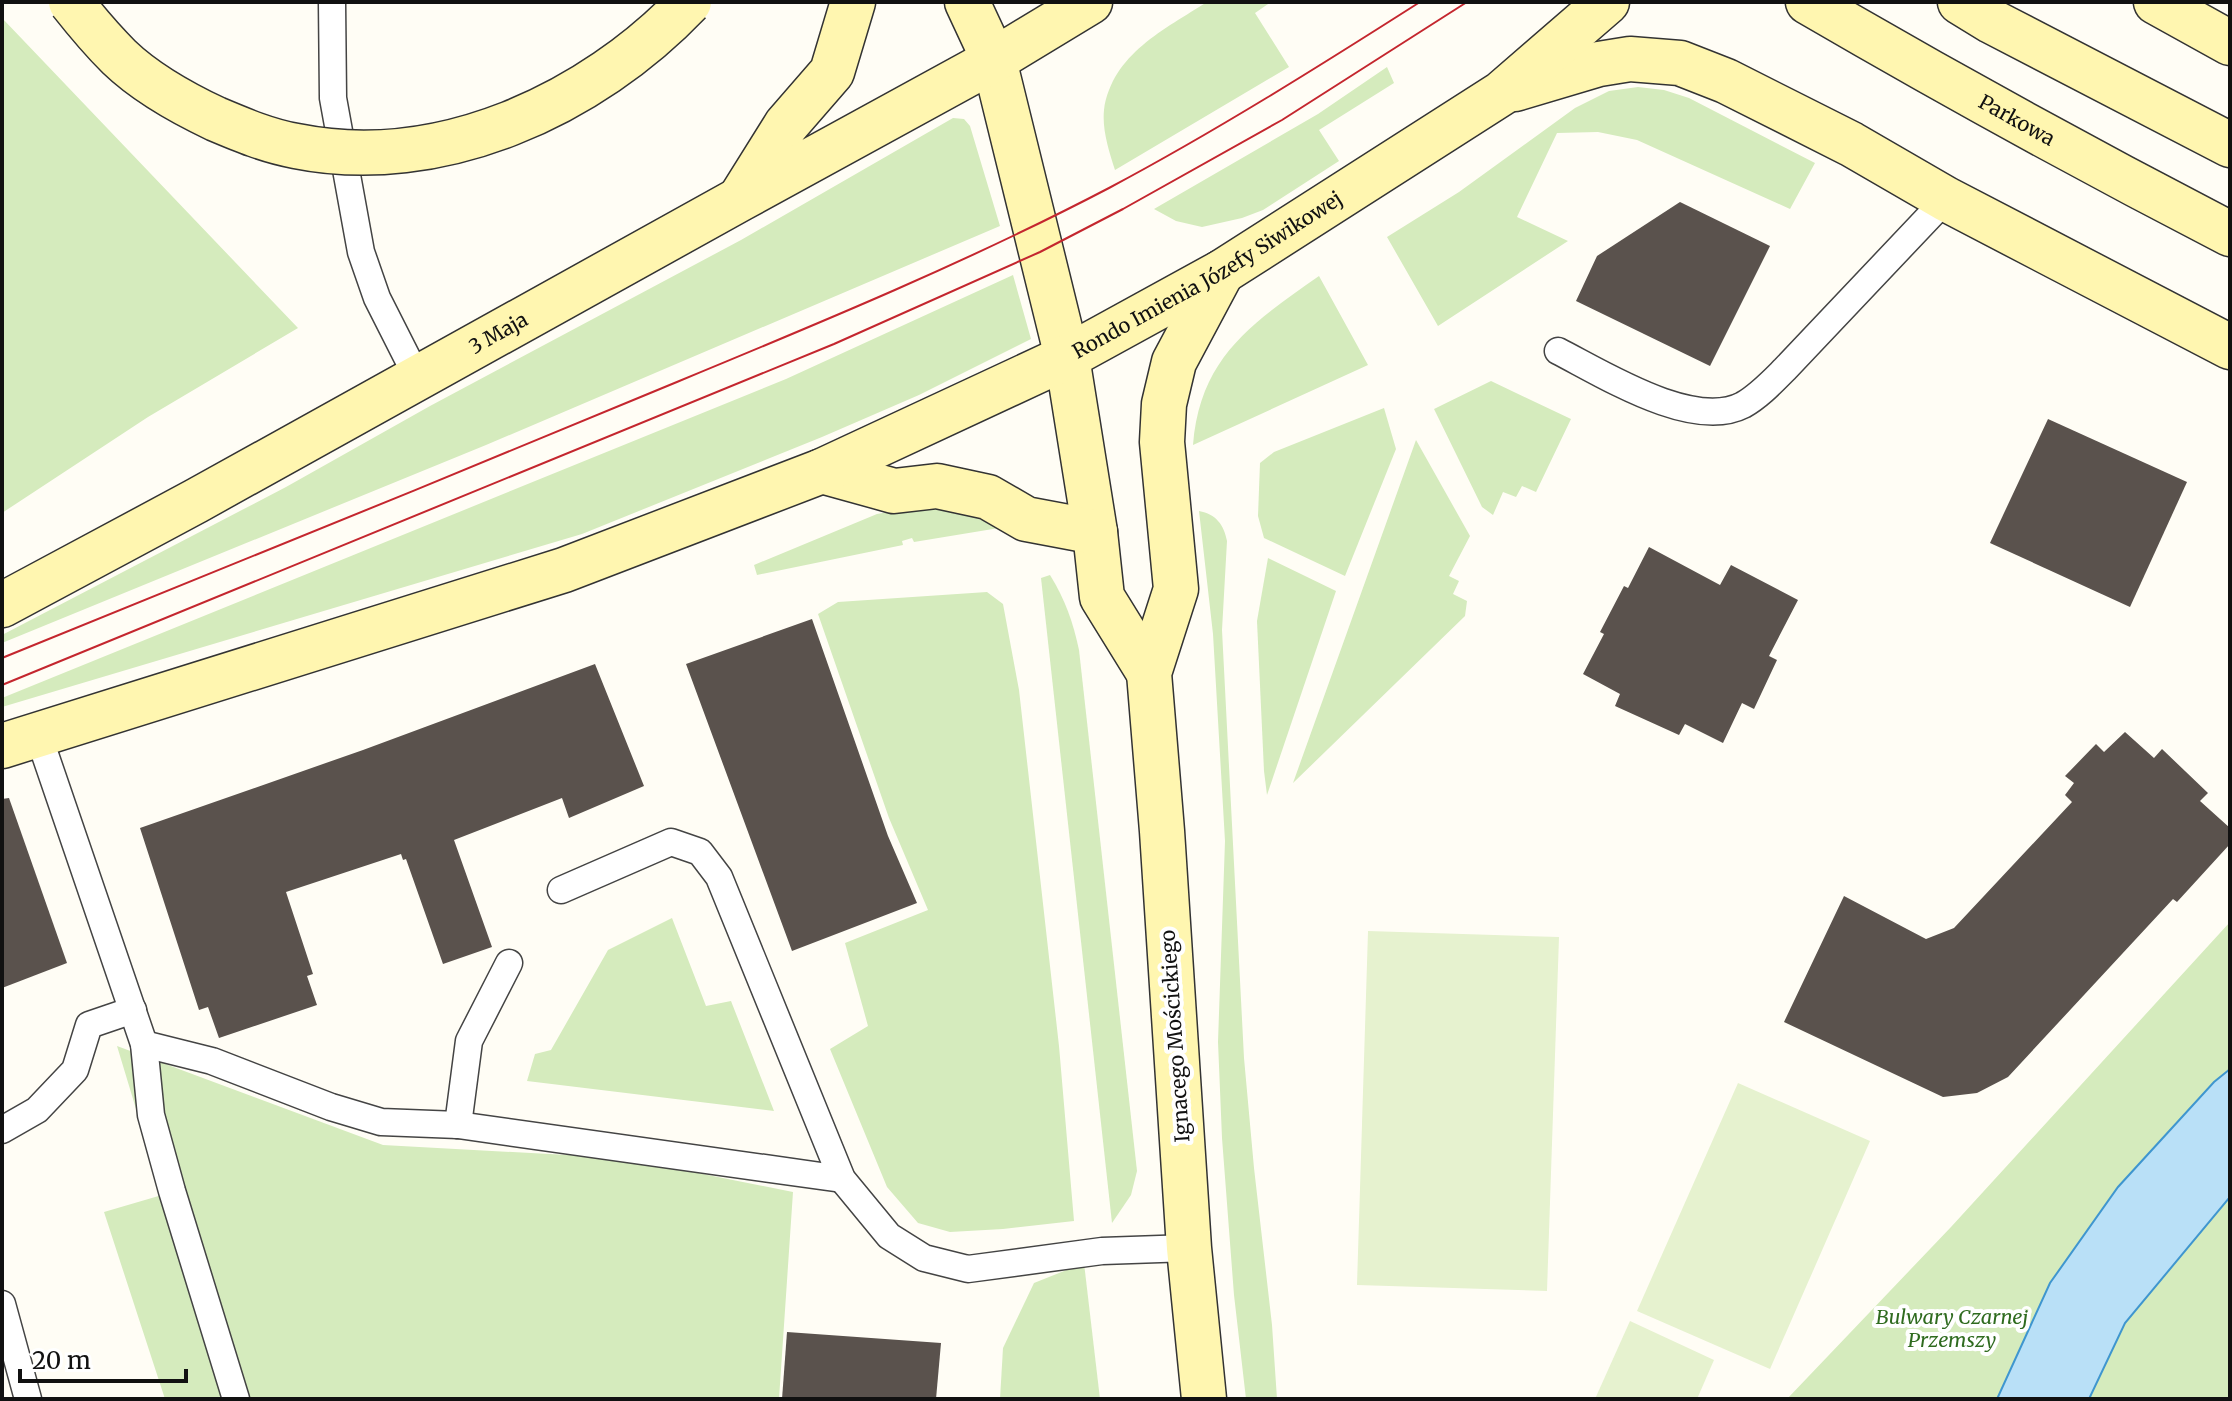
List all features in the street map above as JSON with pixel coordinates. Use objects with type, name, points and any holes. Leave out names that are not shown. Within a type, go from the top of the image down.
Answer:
[{"type":"street","points":[[71,2],[121,59],[162,90],[204,113],[249,133],[296,146],[385,152],[430,147],[474,136],[562,99],[642,45],[689,2]]},
{"type":"street","points":[[740,199],[786,125],[832,72],[853,2]]},
{"type":"street","name":"Rondo Imienia Józefy Siwikowej","points":[[967,2],[994,60],[1067,357],[1222,272],[1502,93],[1607,2]]},
{"type":"street","points":[[994,60],[1090,2]]},
{"type":"street","name":"Parkowa","points":[[1808,2],[1948,84],[2230,234]]},
{"type":"street","points":[[1960,2],[2230,145]]},
{"type":"street","points":[[2156,2],[2230,43]]},
{"type":"street","points":[[1502,93],[1599,64],[1630,59],[1680,63],[1726,81],[1851,144],[1946,199],[2230,347]]},
{"type":"street","name":"3 Maja","points":[[2,605],[169,516],[994,60]]},
{"type":"street","name":"Ignacego Mościckiego","points":[[1204,1399],[1189,1248],[1149,673],[1176,589],[1162,442],[1164,404],[1174,362],[1222,272]]},
{"type":"street","points":[[20,740],[564,570],[822,471],[1067,357]]},
{"type":"street","name":"Ignacego Mościckiego","points":[[1067,357],[1095,532],[1102,597],[1149,673]]},
{"type":"street","points":[[822,471],[894,491],[937,486],[988,497],[1026,519],[1095,532]]},
{"type":"lane","points":[[332,2],[333,98],[361,252],[377,298],[418,379]]},
{"type":"lane","points":[[1558,351],[1668,405],[1719,411],[1741,407],[1785,369],[1946,199]]},
{"type":"lane","points":[[20,740],[133,1010],[144,1044],[151,1115],[236,1399]]},
{"type":"lane","points":[[561,890],[671,842],[700,852],[719,877],[842,1179],[889,1236],[924,1258],[968,1269],[1102,1251],[1189,1248]]},
{"type":"lane","points":[[458,1125],[469,1041],[509,963]]},
{"type":"lane","points":[[2,1130],[37,1110],[75,1070],[89,1025],[133,1010]]},
{"type":"lane","points":[[144,1044],[212,1061],[331,1107],[381,1122],[458,1125],[842,1179]]},
{"type":"lane","points":[[2,1304],[28,1399]]},
{"type":"green space","points":[[1207,2],[1271,2],[1255,13],[1289,67],[1115,170],[1106,140],[1104,110],[1109,90],[1118,73],[1129,58],[1158,33]]},
{"type":"green space","points":[[2,18],[298,328],[148,417],[2,513]]},
{"type":"green space","points":[[1387,67],[1394,83],[1319,130],[1339,161],[1263,210],[1202,227],[1176,221],[1154,209],[1318,114]]},
{"type":"green space","points":[[1638,87],[1664,90],[1689,98],[1815,163],[1790,209],[1637,140],[1598,132],[1557,133],[1517,217],[1568,241],[1438,326],[1387,237],[1459,192],[1575,108],[1609,91]]},
{"type":"green space","points":[[953,118],[964,119],[970,126],[1000,226],[486,445],[2,643],[2,635],[286,487],[430,406],[741,240]]},
{"type":"green space","points":[[1013,275],[1031,339],[919,395],[822,437],[582,534],[2,707],[2,698],[786,379]]},
{"type":"green space","points":[[1319,276],[1368,365],[1193,445],[1206,388],[1218,365],[1252,327]]},
{"type":"green space","points":[[1491,381],[1571,419],[1536,492],[1522,486],[1516,497],[1503,492],[1493,515],[1482,507],[1434,409]]},
{"type":"green space","points":[[1384,408],[1396,449],[1345,576],[1264,538],[1258,516],[1260,463],[1274,452]]},
{"type":"green space","points":[[1416,440],[1470,536],[1449,576],[1459,581],[1453,594],[1467,601],[1465,616],[1293,783]]},
{"type":"green space","points":[[916,507],[959,513],[999,528],[914,542],[912,538],[902,541],[903,545],[757,575],[754,565],[877,514]]},
{"type":"green space","points":[[1199,511],[1218,521],[1227,541],[1222,630],[1244,1058],[1277,1399],[1246,1399],[1234,1295],[1218,1042],[1225,841],[1213,634]]},
{"type":"green space","points":[[1268,558],[1336,591],[1267,795],[1257,621]]},
{"type":"green space","points":[[1050,575],[1068,611],[1079,650],[1137,1171],[1131,1195],[1112,1223],[1041,578]]},
{"type":"green space","points":[[987,592],[1003,604],[1019,690],[1059,1046],[1074,1221],[950,1232],[918,1223],[887,1187],[830,1049],[868,1026],[845,943],[928,910],[889,818],[818,614],[838,602]]},
{"type":"green space","points":[[672,918],[706,1006],[731,1001],[774,1111],[527,1081],[535,1054],[551,1050],[608,950]]},
{"type":"green space","name":"Bulwary Czarnej Przemszy","points":[[2230,922],[2230,1069],[2214,1082],[2118,1187],[2050,1283],[1997,1399],[1787,1399],[1951,1227]]},
{"type":"green space","points":[[1368,931],[1559,937],[1547,1291],[1357,1285]]},
{"type":"green space","points":[[117,1046],[383,1145],[623,1158],[793,1192],[779,1399],[165,1399],[104,1212],[162,1195]]},
{"type":"green space","points":[[1738,1083],[1870,1141],[1770,1369],[1637,1311]]},
{"type":"green space","points":[[2230,1197],[2230,1399],[2089,1399],[2125,1323]]},
{"type":"green space","points":[[1084,1263],[1100,1399],[1000,1399],[1003,1348],[1034,1283]]},
{"type":"green space","points":[[1630,1321],[1714,1360],[1697,1399],[1595,1399]]},
{"type":"water","points":[[2230,1069],[2230,1197],[2125,1323],[2089,1399],[1997,1399],[2050,1283],[2118,1187],[2214,1082]]},
{"type":"building","points":[[1680,202],[1770,246],[1710,366],[1576,301],[1597,256]]},
{"type":"building","points":[[2048,419],[2187,482],[2130,607],[1990,543]]},
{"type":"building","points":[[1649,547],[1720,585],[1731,565],[1798,600],[1769,656],[1777,660],[1754,709],[1742,703],[1723,743],[1685,724],[1679,735],[1615,706],[1620,694],[1583,674],[1604,634],[1600,632]]},
{"type":"building","points":[[812,619],[888,836],[917,903],[792,951],[686,664]]},
{"type":"building","points":[[595,664],[644,786],[569,818],[562,798],[454,840],[492,947],[443,964],[406,859],[403,860],[401,854],[286,892],[313,974],[307,976],[317,1005],[219,1038],[208,1007],[199,1010],[140,828]]},
{"type":"building","points":[[2125,732],[2154,758],[2162,749],[2208,793],[2200,801],[2230,828],[2230,844],[2177,902],[2173,899],[2008,1077],[1977,1093],[1943,1097],[1784,1022],[1844,896],[1926,939],[1954,928],[2072,802],[2065,795],[2074,783],[2065,776],[2096,744],[2104,752]]},
{"type":"building","points":[[9,798],[67,963],[2,988],[2,799]]},
{"type":"building","points":[[787,1332],[941,1343],[936,1399],[782,1399]]},
{"type":"tram line","points":[[2,658],[761,347],[995,245],[1188,144],[1420,2]]},
{"type":"tram line","points":[[2,685],[834,344],[1040,252],[1282,120],[1467,2]]}]
